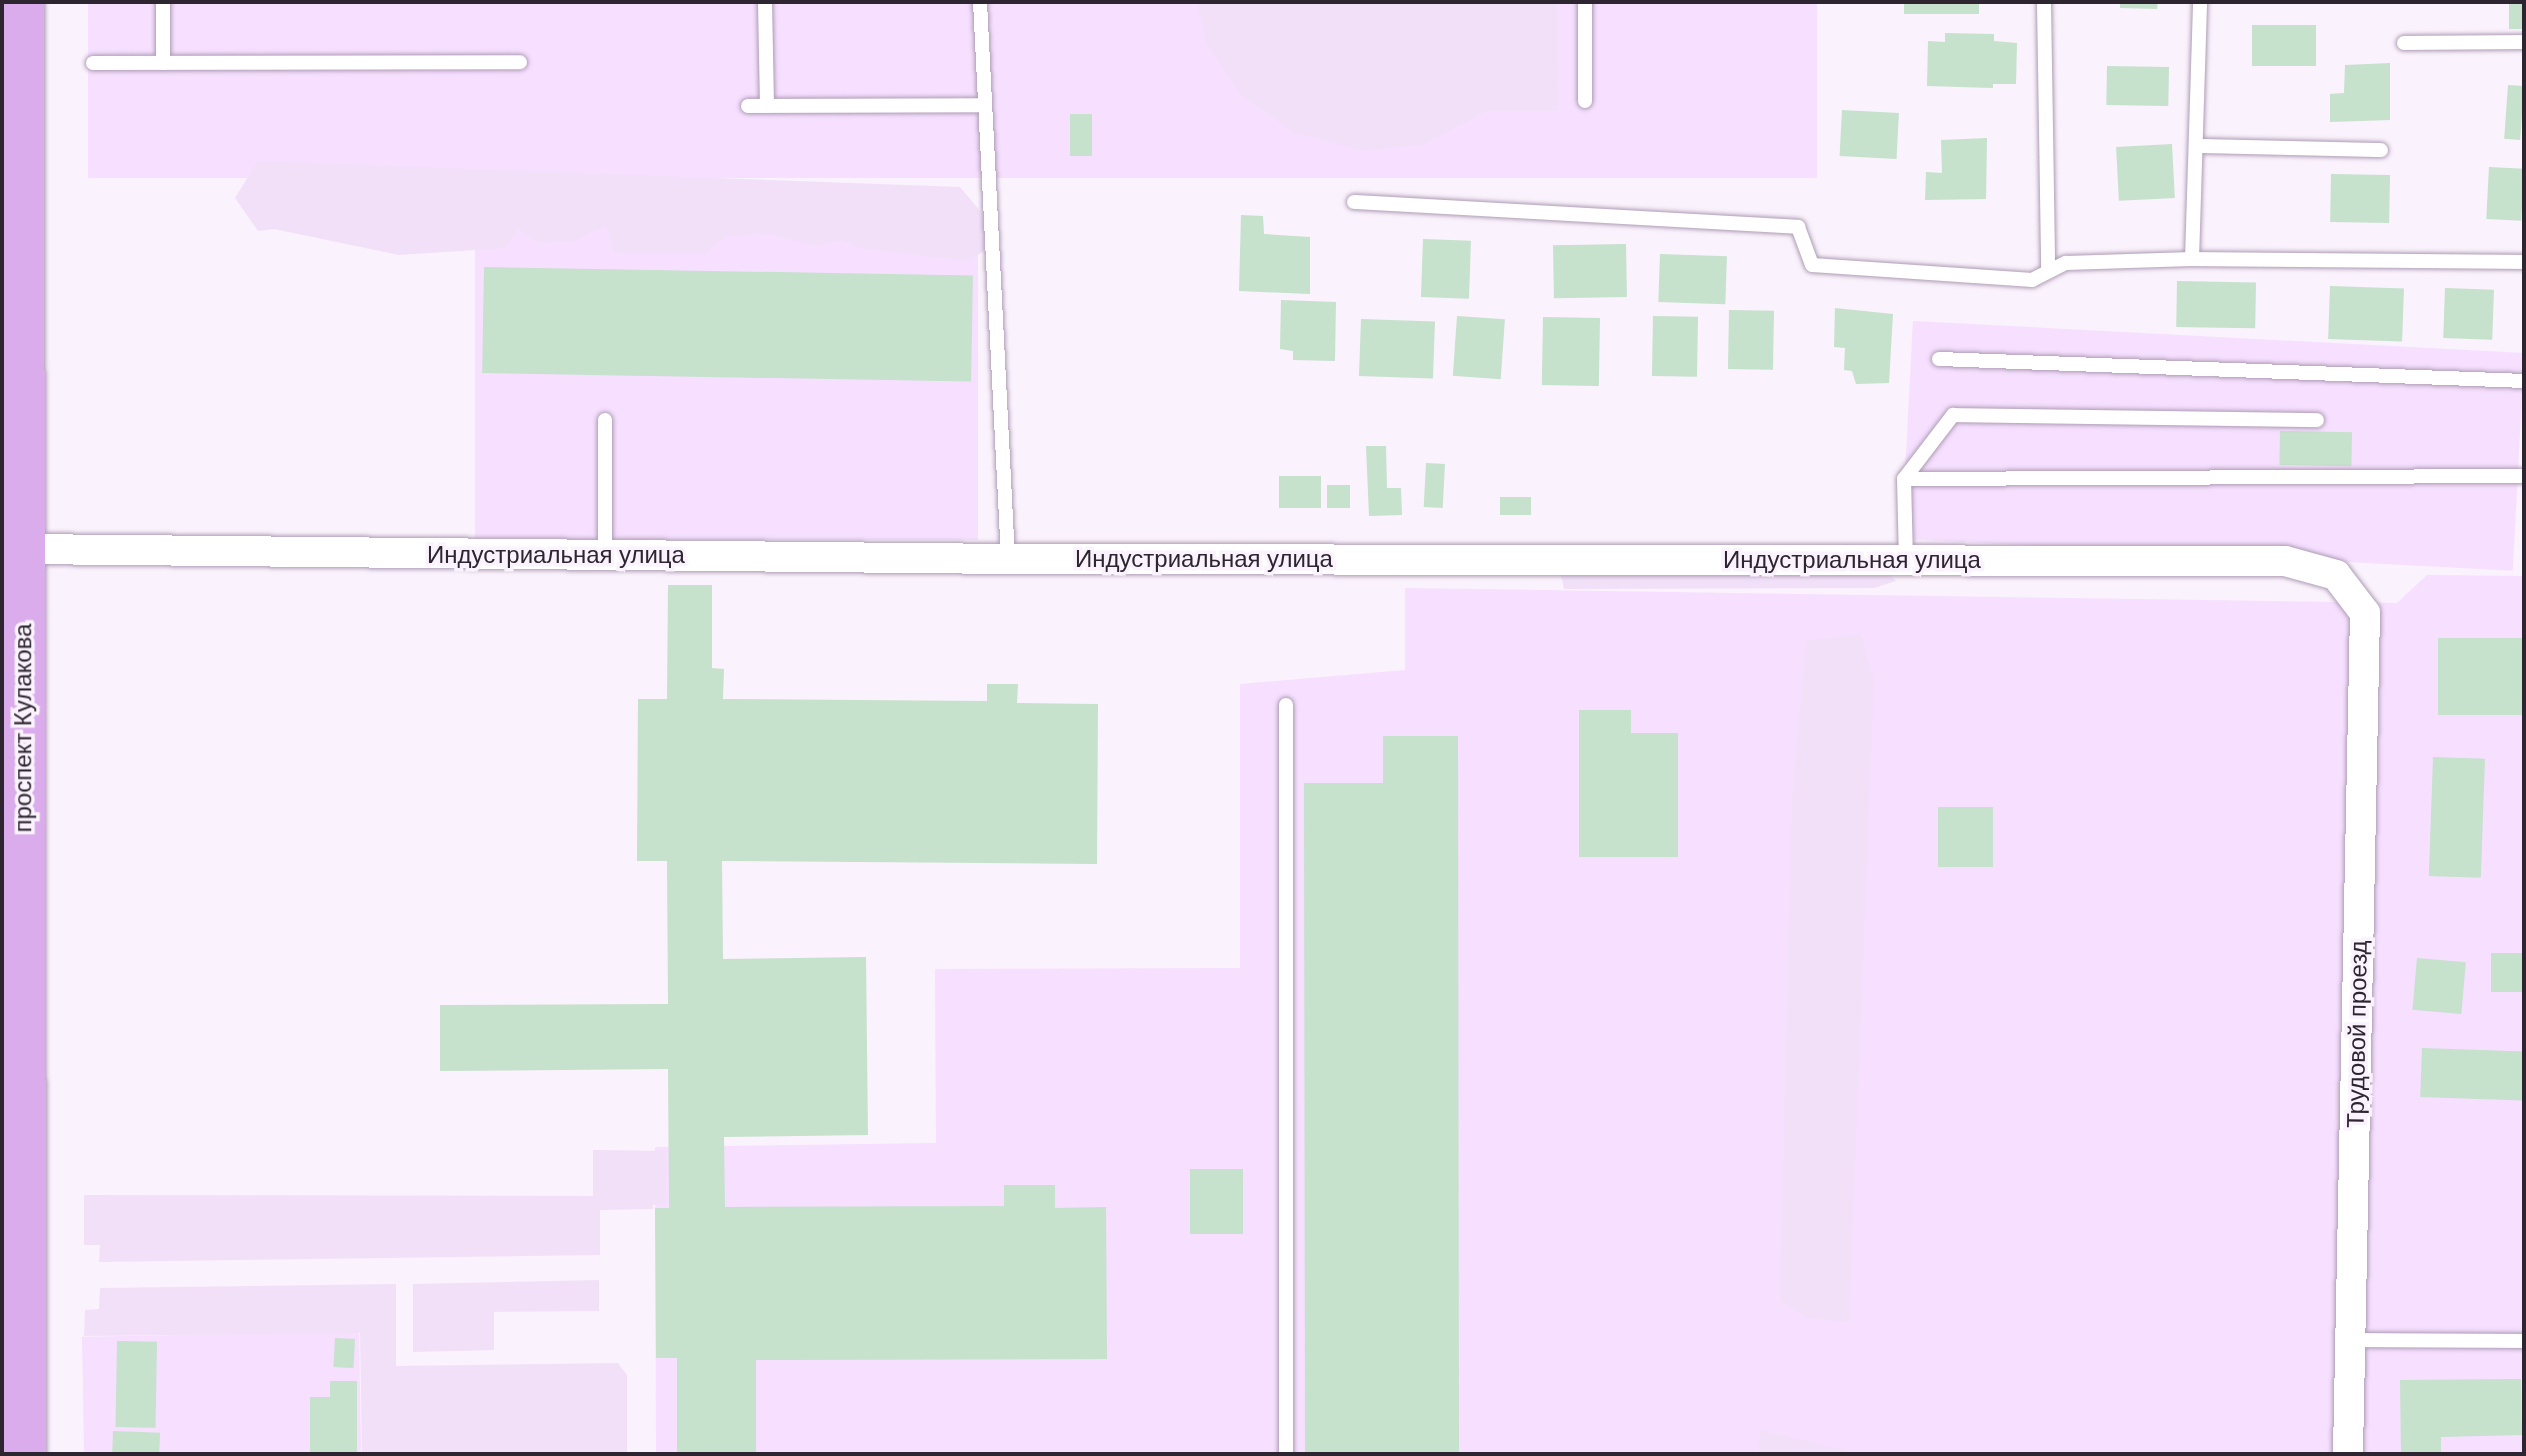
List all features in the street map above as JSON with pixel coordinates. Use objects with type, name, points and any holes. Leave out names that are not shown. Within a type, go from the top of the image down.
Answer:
[{"type":"main road","name":"проспект Кулакова","points":[[22,2],[24,1454]]},
{"type":"street","name":"Индустриальная улица","points":[[23,549],[1008,559],[2285,561],[2336,575],[2365,613]]},
{"type":"street","name":"Трудовой проезд","points":[[2348,1454],[2365,613]]},
{"type":"lane","points":[[163,2],[163,63]]},
{"type":"lane","points":[[765,2],[767,106]]},
{"type":"lane","points":[[980,2],[1008,559]]},
{"type":"lane","points":[[1585,2],[1585,101]]},
{"type":"lane","points":[[2044,2],[2048,271]]},
{"type":"lane","points":[[2192,259],[2198,146],[2200,2]]},
{"type":"lane","points":[[2404,43],[2524,42]]},
{"type":"lane","points":[[93,63],[520,62]]},
{"type":"lane","points":[[748,106],[983,105]]},
{"type":"lane","points":[[2198,146],[2381,150]]},
{"type":"lane","points":[[1354,202],[1798,227],[1812,265],[2032,280],[2066,263],[2192,259],[2524,262]]},
{"type":"lane","points":[[1939,359],[2524,381]]},
{"type":"lane","points":[[1906,560],[1904,479],[1953,415],[2317,420]]},
{"type":"lane","points":[[605,420],[605,555]]},
{"type":"lane","points":[[1904,479],[2524,476]]},
{"type":"lane","points":[[1286,705],[1286,1454]]},
{"type":"lane","points":[[2351,1340],[2524,1341]]},
{"type":"shaded area","points":[[88,2],[1817,2],[1817,178],[88,178]]},
{"type":"shaded area","points":[[1197,2],[1557,2],[1558,111],[1486,111],[1426,144],[1363,151],[1293,132],[1241,95],[1206,42]]},
{"type":"shaded area","points":[[258,161],[960,187],[986,218],[987,249],[968,261],[863,249],[840,240],[816,246],[769,234],[726,236],[705,254],[614,253],[606,226],[573,241],[537,243],[519,229],[505,248],[399,255],[274,229],[258,231],[235,198]]},
{"type":"shaded area","points":[[475,220],[978,220],[978,540],[475,540]]},
{"type":"shaded area","points":[[1913,321],[2524,353],[2513,571],[1902,539]]},
{"type":"shaded area","points":[[1884,568],[1896,581],[1874,588],[1564,589],[1561,575]]},
{"type":"shaded area","points":[[2427,575],[2524,576],[2524,1454],[656,1454],[655,1147],[936,1143],[935,969],[1240,968],[1240,684],[1405,670],[1405,588],[2397,603]]},
{"type":"shaded area","points":[[1861,634],[1874,679],[1849,1322],[1808,1318],[1780,1301],[1792,798],[1806,641]]},
{"type":"shaded area","points":[[593,1150],[666,1151],[666,1204],[653,1205],[653,1209],[600,1210],[600,1255],[99,1262],[100,1245],[84,1245],[84,1195],[593,1196]]},
{"type":"shaded area","points":[[599,1280],[599,1311],[494,1312],[494,1350],[413,1352],[413,1284]]},
{"type":"shaded area","points":[[396,1284],[396,1366],[618,1363],[627,1375],[627,1454],[362,1454],[360,1333],[84,1336],[85,1310],[99,1309],[100,1288]]},
{"type":"shaded area","points":[[359,1332],[361,1454],[84,1454],[82,1337]]},
{"type":"shaded area","points":[[1760,1430],[1845,1450],[1845,1454],[1759,1454]]},
{"type":"building","points":[[1904,2],[1979,2],[1979,14],[1904,14]]},
{"type":"building","points":[[2120,2],[2158,2],[2157,9],[2120,8]]},
{"type":"building","points":[[2509,2],[2524,2],[2524,29],[2509,29]]},
{"type":"building","points":[[2252,25],[2316,25],[2316,66],[2252,66]]},
{"type":"building","points":[[1945,33],[1994,34],[1994,41],[2017,43],[2016,84],[1993,84],[1993,88],[1927,86],[1928,41],[1945,42]]},
{"type":"building","points":[[2390,63],[2390,120],[2330,122],[2330,94],[2344,93],[2345,65]]},
{"type":"building","points":[[2107,66],[2169,67],[2168,106],[2106,105]]},
{"type":"building","points":[[2508,85],[2524,86],[2520,140],[2504,139]]},
{"type":"building","points":[[1842,110],[1899,113],[1897,159],[1840,156]]},
{"type":"building","points":[[1070,114],[1092,114],[1092,156],[1070,156]]},
{"type":"building","points":[[1987,138],[1986,199],[1925,200],[1926,172],[1942,173],[1941,140]]},
{"type":"building","points":[[2172,144],[2175,198],[2119,201],[2116,147]]},
{"type":"building","points":[[2489,167],[2524,169],[2521,221],[2486,219]]},
{"type":"building","points":[[2331,174],[2390,175],[2389,223],[2330,222]]},
{"type":"building","points":[[1241,215],[1263,216],[1264,234],[1310,237],[1310,294],[1239,291]]},
{"type":"building","points":[[1423,239],[1471,241],[1469,299],[1421,297]]},
{"type":"building","points":[[1626,244],[1627,297],[1554,298],[1553,245]]},
{"type":"building","points":[[1660,254],[1727,256],[1725,304],[1658,302]]},
{"type":"building","points":[[484,267],[973,276],[971,382],[482,373]]},
{"type":"building","points":[[2177,281],[2256,282],[2255,328],[2176,327]]},
{"type":"building","points":[[2330,286],[2404,289],[2402,342],[2328,339]]},
{"type":"building","points":[[2445,288],[2494,290],[2492,340],[2443,338]]},
{"type":"building","points":[[1281,300],[1336,302],[1335,361],[1293,360],[1293,351],[1280,349]]},
{"type":"building","points":[[1835,308],[1893,314],[1889,383],[1856,384],[1852,371],[1844,370],[1845,348],[1834,347]]},
{"type":"building","points":[[1729,310],[1774,311],[1773,370],[1728,369]]},
{"type":"building","points":[[1457,316],[1505,319],[1501,379],[1453,376]]},
{"type":"building","points":[[1653,316],[1698,317],[1697,377],[1652,376]]},
{"type":"building","points":[[1543,317],[1600,318],[1599,386],[1542,385]]},
{"type":"building","points":[[1361,319],[1435,322],[1433,379],[1359,376]]},
{"type":"building","points":[[2280,431],[2352,432],[2351,466],[2279,465]]},
{"type":"building","points":[[1366,446],[1386,446],[1387,488],[1401,488],[1402,515],[1369,516]]},
{"type":"building","points":[[1426,463],[1445,464],[1443,508],[1424,507]]},
{"type":"building","points":[[1279,476],[1321,476],[1321,508],[1279,508]]},
{"type":"building","points":[[1327,485],[1350,485],[1350,508],[1327,508]]},
{"type":"building","points":[[1500,497],[1531,497],[1531,515],[1500,515]]},
{"type":"building","points":[[668,585],[712,585],[712,668],[724,669],[723,699],[987,701],[987,684],[1018,684],[1017,703],[1098,704],[1097,864],[722,861],[723,959],[866,957],[868,1135],[724,1137],[725,1207],[1004,1206],[1004,1185],[1055,1185],[1055,1208],[1106,1207],[1107,1359],[756,1360],[756,1454],[677,1454],[677,1358],[656,1358],[655,1208],[669,1208],[668,1069],[440,1071],[440,1005],[668,1004],[667,861],[637,861],[638,699],[667,699]]},
{"type":"building","points":[[2438,638],[2524,638],[2524,715],[2438,715]]},
{"type":"building","points":[[1579,710],[1631,710],[1631,733],[1678,733],[1678,857],[1579,857]]},
{"type":"building","points":[[1383,736],[1458,736],[1459,1454],[1305,1454],[1304,783],[1383,783]]},
{"type":"building","points":[[2433,757],[2485,759],[2481,878],[2429,876]]},
{"type":"building","points":[[1938,807],[1993,807],[1993,867],[1938,867]]},
{"type":"building","points":[[2491,953],[2524,953],[2524,992],[2491,992]]},
{"type":"building","points":[[2417,958],[2466,962],[2461,1014],[2412,1010]]},
{"type":"building","points":[[2422,1048],[2524,1052],[2522,1101],[2420,1097]]},
{"type":"building","points":[[1190,1169],[1243,1169],[1243,1234],[1190,1234]]},
{"type":"building","points":[[335,1338],[355,1339],[353,1368],[333,1367]]},
{"type":"building","points":[[117,1341],[157,1342],[155,1428],[115,1427]]},
{"type":"building","points":[[2521,1379],[2522,1435],[2441,1437],[2441,1454],[2401,1454],[2400,1380]]},
{"type":"building","points":[[330,1381],[357,1381],[357,1454],[310,1454],[310,1397],[330,1397]]},
{"type":"building","points":[[113,1431],[160,1433],[159,1454],[112,1454]]}]
